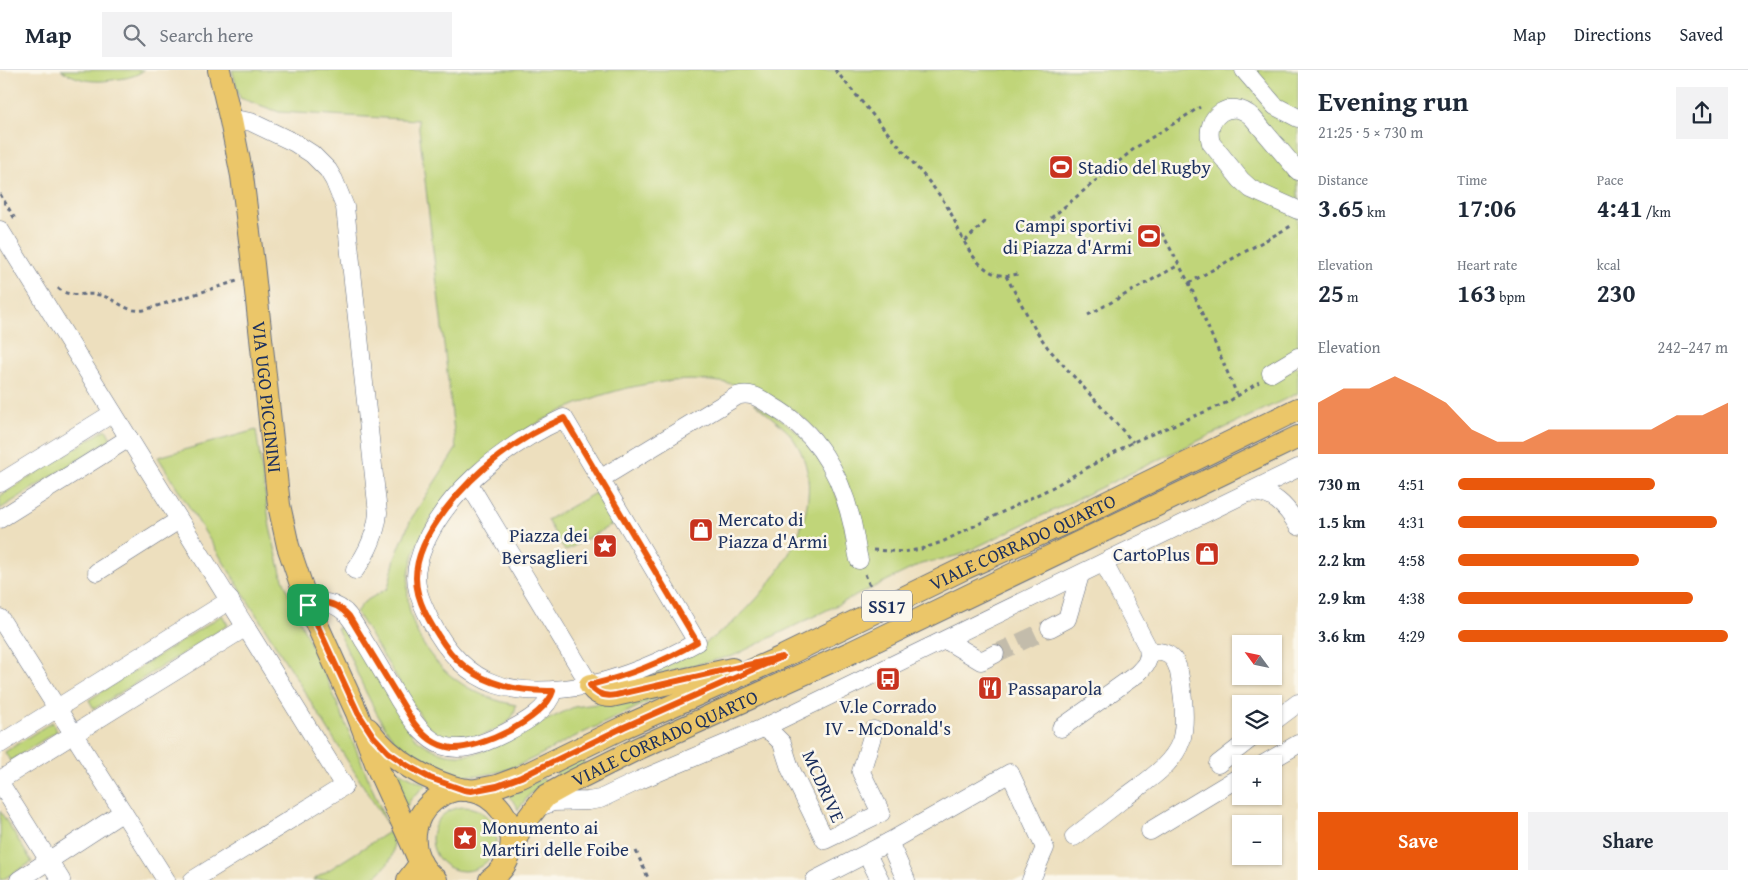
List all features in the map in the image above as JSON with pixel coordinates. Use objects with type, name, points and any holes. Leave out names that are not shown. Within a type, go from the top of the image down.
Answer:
[{"type":"main road","name":"VIA UGO PICCININI","points":[[219,70],[232,121],[242,176],[280,504],[288,546],[308,605],[358,713],[416,867],[428,873],[436,880]]},
{"type":"main road","name":"VIALE CORRADO QUARTO","points":[[416,867],[416,830],[423,812],[444,794],[497,786],[521,777],[624,727],[782,657],[965,568],[1067,522],[1298,409]]},
{"type":"main road","name":"VIALE CORRADO QUARTO","points":[[490,880],[503,868],[527,818],[546,796],[595,770],[852,652],[1298,437]]},
{"type":"main road","points":[[590,685],[599,694],[611,696],[782,657]]},
{"type":"main road","name":"VIA UGO PICCININI","points":[[358,713],[373,736],[398,759],[430,778],[488,797],[502,810],[511,827],[512,840],[510,852]]},
{"type":"street","points":[[1244,70],[1275,106],[1298,118]]},
{"type":"street","points":[[1296,217],[1240,180],[1211,143],[1209,134],[1211,123],[1219,114],[1226,110],[1235,108],[1248,113],[1298,171]]},
{"type":"street","points":[[232,121],[251,122],[312,154],[328,170],[345,207],[378,513],[376,532],[372,542],[355,570]]},
{"type":"street","points":[[0,230],[5,248],[129,438],[344,786],[192,880]]},
{"type":"street","points":[[1271,373],[1298,357]]},
{"type":"street","points":[[600,479],[737,396],[748,394],[795,421],[819,447],[831,467],[848,509],[858,554]]},
{"type":"street","points":[[0,483],[113,413]]},
{"type":"street","points":[[564,418],[697,642],[662,661],[607,681],[553,691],[536,692],[503,686],[471,672],[454,657],[436,631],[421,601],[416,585],[417,564],[429,534],[439,517],[469,484],[497,457],[542,428],[564,418]]},
{"type":"street","points":[[0,519],[129,438]]},
{"type":"street","points":[[1288,510],[1286,491],[1298,468]]},
{"type":"street","name":"VIALE CORRADO QUARTO","points":[[527,818],[546,803],[588,801],[600,798],[763,728],[1298,468]]},
{"type":"street","points":[[469,484],[590,685]]},
{"type":"street","points":[[1246,493],[1257,492],[1280,502],[1288,510],[1298,526]]},
{"type":"street","points":[[97,572],[179,520]]},
{"type":"street","points":[[1061,728],[1137,674],[1145,665],[1149,652],[1104,563]]},
{"type":"street","points":[[1050,628],[1066,619],[1080,575]]},
{"type":"street","points":[[0,744],[230,600]]},
{"type":"street","points":[[308,605],[316,602],[327,602],[336,605],[345,612],[414,723],[430,740],[444,746],[458,748],[476,746],[496,737],[519,725],[542,708],[550,700],[553,691]]},
{"type":"street","points":[[0,618],[166,880]]},
{"type":"street","points":[[61,880],[0,781],[246,627]]},
{"type":"street","points":[[946,640],[981,661],[995,654]]},
{"type":"street","points":[[1074,837],[1162,769],[1179,745],[1184,720],[1180,680],[1176,662],[1166,652],[1149,652]]},
{"type":"street","points":[[1282,715],[1298,702]]},
{"type":"street","name":"MCDRIVE","points":[[763,728],[782,743],[790,768],[825,840],[881,813],[861,772],[874,730]]},
{"type":"street","points":[[1279,755],[1298,744]]},
{"type":"street","points":[[1218,764],[1242,745]]},
{"type":"street","points":[[815,880],[889,842],[1010,773],[1045,848],[1031,880]]},
{"type":"street","points":[[1150,831],[1232,781]]},
{"type":"street","points":[[19,880],[123,812]]},
{"type":"street","points":[[889,842],[906,880]]},
{"type":"street","points":[[867,854],[880,880]]},
{"type":"path","points":[[835,70],[936,190],[949,208],[973,256],[984,267],[997,274],[1006,276],[1021,273]]},
{"type":"path","points":[[1051,218],[1135,148],[1198,108],[1210,106],[1216,109],[1219,114]]},
{"type":"path","points":[[0,194],[20,227]]},
{"type":"path","points":[[1189,283],[1296,217]]},
{"type":"path","points":[[965,241],[986,221]]},
{"type":"path","points":[[1158,226],[1189,283],[1238,397]]},
{"type":"path","points":[[1088,315],[1179,265]]},
{"type":"path","points":[[56,286],[68,294],[98,295],[110,299],[128,310],[136,311],[255,276]]},
{"type":"path","points":[[1006,276],[1048,348],[1133,442]]},
{"type":"path","points":[[858,554],[904,552],[942,542],[1053,487],[1133,442],[1238,397],[1271,373]]},
{"type":"path","points":[[636,851],[649,880]]},
{"type":"green space","points":[[61,70],[144,70],[129,77],[96,81],[75,77]]},
{"type":"green space","points":[[232,70],[1298,70],[1298,350],[1269,367],[1275,378],[1298,366],[1298,393],[960,555],[921,564],[733,656],[652,675],[651,672],[700,646],[727,627],[766,588],[783,564],[797,538],[806,511],[808,484],[803,458],[789,433],[754,403],[790,426],[801,436],[827,473],[843,516],[850,561],[864,560],[858,526],[850,492],[836,461],[817,432],[786,405],[751,389],[711,381],[670,381],[628,388],[588,400],[550,417],[517,436],[474,470],[436,511],[418,544],[408,580],[408,599],[413,621],[422,642],[440,666],[462,684],[488,697],[516,705],[510,720],[493,731],[465,740],[449,739],[425,723],[356,612],[364,602],[388,588],[395,558],[411,519],[456,449],[418,120],[279,112],[240,98]]},
{"type":"green space","points":[[106,429],[111,439],[0,509],[0,496]]},
{"type":"green space","points":[[256,430],[270,527],[281,573],[293,606],[327,679],[387,824],[158,457]]},
{"type":"green space","points":[[595,493],[613,524],[565,551],[547,520]]},
{"type":"green space","points":[[222,615],[228,625],[94,709],[89,700]]},
{"type":"green space","points":[[337,628],[347,628],[414,737],[430,748],[446,754],[462,755],[481,752],[574,707],[663,695],[530,760],[505,770],[477,775],[449,773],[422,763],[410,755],[390,734],[365,690]]},
{"type":"green space","points":[[52,722],[57,731],[10,761],[5,752]]},
{"type":"green space","points":[[582,758],[585,764],[558,777],[556,772]]},
{"type":"green space","points":[[389,768],[426,785],[411,799],[405,809]]},
{"type":"green space","points":[[543,778],[546,783],[530,794],[518,810],[516,804],[508,796]]},
{"type":"green space","points":[[464,807],[482,813],[490,821],[496,839],[490,857],[482,865],[464,871],[446,865],[438,857],[432,839],[438,821],[446,813]]},
{"type":"green space","points":[[0,811],[32,862],[2,880],[0,880]]},
{"type":"green space","points":[[390,831],[393,839],[391,859],[371,880],[313,880]]},
{"type":"tunnel","points":[[995,654],[1050,628]]},
{"type":"place","name":"Stadio del Rugby","points":[[1061,167]]},
{"type":"place","name":"Campi sportivi di Piazza d'Armi","points":[[1149,236]]},
{"type":"place","name":"Mercato di Piazza d'Armi","points":[[701,530]]},
{"type":"place","name":"Piazza dei Bersaglieri","points":[[605,546]]},
{"type":"place","name":"CartoPlus","points":[[1207,554]]},
{"type":"place","name":"V.le Corrado IV - McDonald's","points":[[888,679]]},
{"type":"place","name":"Passaparola","points":[[990,688]]},
{"type":"place","name":"Monumento ai Martiri delle Foibe","points":[[465,838]]},
{"type":"route","points":[[564,418],[697,642],[645,668],[590,685],[593,690],[602,695],[611,696],[782,657],[624,727],[521,777],[497,786],[471,791],[452,787],[430,778],[408,766],[380,744],[358,713],[308,605],[322,601],[332,603],[349,616],[418,729],[437,744],[451,748],[476,746],[531,717],[547,704],[553,691],[536,692],[503,686],[481,678],[462,665],[447,648],[436,631],[421,601],[416,585],[417,564],[429,534],[439,517],[482,471],[497,457],[530,435],[564,418]]}]
